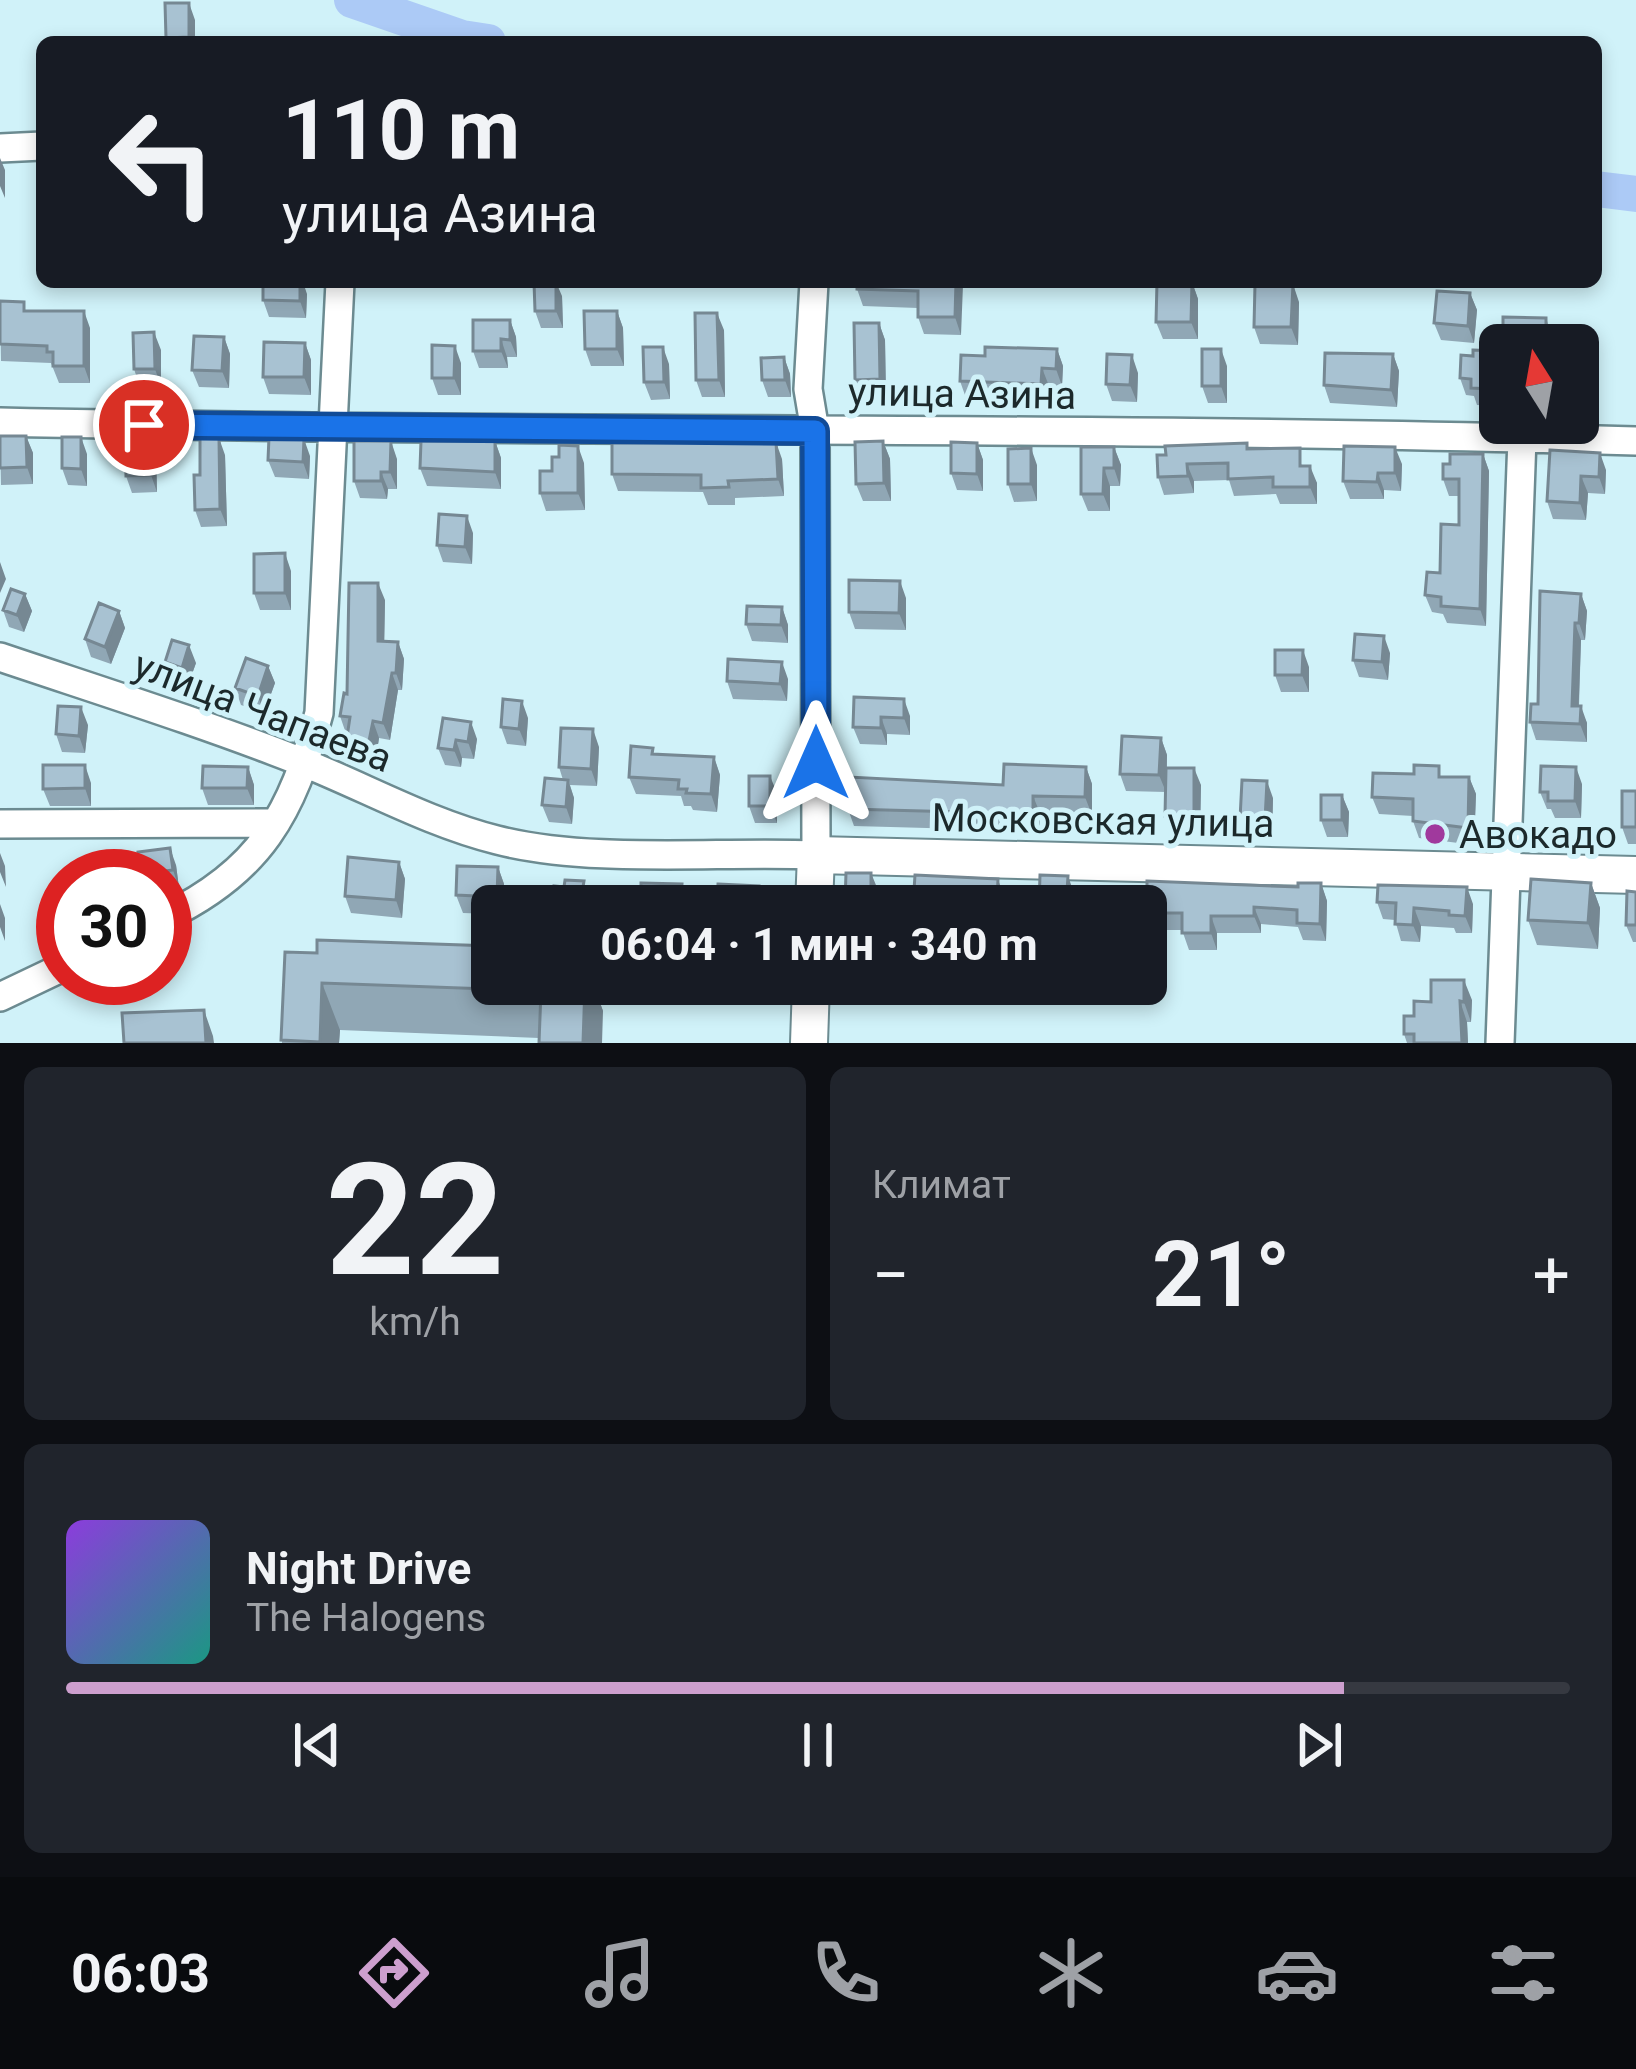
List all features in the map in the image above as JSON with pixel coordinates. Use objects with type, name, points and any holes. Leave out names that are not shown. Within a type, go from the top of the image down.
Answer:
[{"type":"main road","name":"Московская улица","points":[[816,855],[1636,875]]},
{"type":"main road","points":[[815,885],[816,855]]},
{"type":"main road","points":[[809,1043],[811,1005]]},
{"type":"street","points":[[0,148],[36,146]]},
{"type":"street","points":[[192,902],[222,886],[254,856],[305,763],[319,713],[340,288]]},
{"type":"street","points":[[814,288],[808,388],[815,431],[816,855]]},
{"type":"street","name":"улица Азина","points":[[0,422],[335,430],[1479,438]]},
{"type":"street","name":"улица Азина","points":[[1599,440],[1636,441]]},
{"type":"street","points":[[1500,1043],[1522,444]]},
{"type":"street","name":"улица Чапаева","points":[[0,658],[305,763],[436,821],[497,840]]},
{"type":"street","points":[[0,824],[275,823]]},
{"type":"street","name":"Московская улица","points":[[497,840],[555,851],[816,855]]},
{"type":"street","points":[[0,997],[36,980]]},
{"type":"building","points":[[165,3],[189,3],[189,36],[166,36]]},
{"type":"building","points":[[263,288],[300,288],[300,301],[263,300]]},
{"type":"building","points":[[534,288],[556,288],[556,311],[535,311]]},
{"type":"building","points":[[956,288],[955,317],[918,317],[918,291],[857,289]]},
{"type":"building","points":[[1157,288],[1192,288],[1191,322],[1156,322]]},
{"type":"building","points":[[1255,288],[1293,288],[1291,327],[1254,327]]},
{"type":"building","points":[[1437,291],[1470,293],[1468,326],[1434,323]]},
{"type":"building","points":[[0,301],[24,302],[24,311],[84,311],[84,366],[53,366],[53,352],[47,352],[47,346],[0,344]]},
{"type":"building","points":[[584,311],[617,311],[617,349],[585,349]]},
{"type":"building","points":[[695,313],[717,313],[719,380],[696,380]]},
{"type":"building","points":[[1503,317],[1546,318],[1546,324],[1503,324]]},
{"type":"building","points":[[473,320],[510,320],[510,340],[501,339],[501,351],[473,351]]},
{"type":"building","points":[[854,323],[879,323],[880,379],[855,380]]},
{"type":"building","points":[[154,332],[155,369],[134,369],[133,333]]},
{"type":"building","points":[[194,336],[224,337],[222,371],[192,370]]},
{"type":"building","points":[[264,342],[305,343],[304,377],[263,377]]},
{"type":"building","points":[[432,345],[455,346],[454,378],[432,378]]},
{"type":"building","points":[[643,347],[663,347],[664,382],[644,382]]},
{"type":"building","points":[[985,347],[1057,349],[1056,369],[1042,368],[1041,384],[960,381],[961,355],[985,356]]},
{"type":"building","points":[[1202,349],[1221,349],[1221,386],[1202,386]]},
{"type":"building","points":[[1473,350],[1479,350],[1479,388],[1471,388],[1471,379],[1460,378],[1461,355],[1473,356]]},
{"type":"building","points":[[1325,353],[1393,354],[1391,390],[1324,385]]},
{"type":"building","points":[[1107,354],[1132,355],[1130,385],[1106,384]]},
{"type":"building","points":[[784,357],[785,380],[762,380],[761,358]]},
{"type":"building","points":[[150,434],[151,475],[126,476],[125,436]]},
{"type":"building","points":[[0,436],[26,436],[27,467],[0,468]]},
{"type":"building","points":[[62,437],[81,437],[81,469],[62,468]]},
{"type":"building","points":[[269,437],[304,439],[303,462],[268,460]]},
{"type":"building","points":[[200,438],[219,438],[220,509],[195,510]]},
{"type":"building","points":[[354,441],[391,441],[390,472],[381,472],[381,481],[354,481]]},
{"type":"building","points":[[421,441],[495,441],[495,472],[420,468]]},
{"type":"building","points":[[883,441],[884,483],[856,484],[855,442]]},
{"type":"building","points":[[776,442],[778,479],[728,481],[729,487],[701,488],[701,475],[612,474],[612,443]]},
{"type":"building","points":[[951,442],[977,443],[977,474],[951,473]]},
{"type":"building","points":[[1247,443],[1247,449],[1300,448],[1300,466],[1310,466],[1310,487],[1273,487],[1273,477],[1228,479],[1228,463],[1187,464],[1188,476],[1158,477],[1157,455],[1166,455],[1165,446]]},
{"type":"building","points":[[559,445],[578,446],[578,493],[540,493],[540,471],[552,471],[552,457],[559,457]]},
{"type":"building","points":[[1344,446],[1395,447],[1395,473],[1378,473],[1377,482],[1343,481]]},
{"type":"building","points":[[1081,447],[1114,447],[1114,468],[1104,468],[1103,494],[1081,494]]},
{"type":"building","points":[[1031,448],[1031,484],[1008,484],[1008,449]]},
{"type":"building","points":[[1550,450],[1600,453],[1599,477],[1581,476],[1580,503],[1547,501]]},
{"type":"building","points":[[1450,454],[1483,454],[1480,609],[1441,606],[1441,597],[1425,595],[1427,572],[1440,573],[1441,524],[1459,525],[1459,479],[1443,479],[1443,464],[1450,464]]},
{"type":"building","points":[[439,514],[467,516],[465,547],[437,545]]},
{"type":"building","points":[[285,553],[285,593],[254,593],[254,554]]},
{"type":"building","points":[[849,580],[900,581],[899,613],[849,612]]},
{"type":"building","points":[[349,583],[378,583],[378,641],[398,642],[396,673],[392,673],[383,723],[373,721],[369,741],[347,737],[350,717],[340,716],[347,694]]},
{"type":"building","points":[[11,589],[25,594],[17,615],[3,610]]},
{"type":"building","points":[[1540,591],[1581,594],[1579,623],[1575,623],[1572,706],[1581,706],[1580,724],[1530,722],[1531,704],[1538,704]]},
{"type":"building","points":[[99,603],[119,611],[105,647],[85,639]]},
{"type":"building","points":[[747,606],[782,607],[781,625],[746,624]]},
{"type":"building","points":[[1355,634],[1384,636],[1382,662],[1353,660]]},
{"type":"building","points":[[172,640],[189,645],[182,668],[165,662]]},
{"type":"building","points":[[1275,650],[1303,650],[1302,675],[1275,675]]},
{"type":"building","points":[[246,658],[268,666],[258,696],[235,688]]},
{"type":"building","points":[[728,659],[782,662],[780,684],[727,681]]},
{"type":"building","points":[[854,697],[904,699],[904,718],[881,717],[881,728],[853,727]]},
{"type":"building","points":[[503,699],[522,701],[519,729],[501,727]]},
{"type":"building","points":[[58,706],[81,707],[79,736],[56,734]]},
{"type":"building","points":[[443,718],[471,722],[468,742],[456,740],[454,750],[438,748]]},
{"type":"building","points":[[561,728],[593,729],[591,769],[559,767]]},
{"type":"building","points":[[1122,736],[1161,738],[1159,775],[1120,774]]},
{"type":"building","points":[[631,746],[653,748],[652,754],[714,757],[711,794],[686,793],[687,789],[678,789],[679,780],[629,777]]},
{"type":"building","points":[[1004,764],[1086,767],[1085,797],[1033,796],[1033,814],[848,809],[849,777],[1003,785]]},
{"type":"building","points":[[43,765],[85,765],[85,788],[43,789]]},
{"type":"building","points":[[1414,765],[1439,766],[1439,777],[1469,777],[1468,828],[1413,821],[1413,799],[1372,797],[1373,773],[1414,774]]},
{"type":"building","points":[[203,766],[248,767],[247,788],[202,788]]},
{"type":"building","points":[[1541,766],[1576,767],[1575,801],[1548,801],[1548,792],[1540,792]]},
{"type":"building","points":[[1166,768],[1194,768],[1194,816],[1165,816]]},
{"type":"building","points":[[749,776],[770,776],[770,806],[749,806]]},
{"type":"building","points":[[545,778],[568,780],[566,807],[542,805]]},
{"type":"building","points":[[1242,780],[1267,781],[1265,820],[1240,819]]},
{"type":"building","points":[[1622,791],[1636,791],[1636,827],[1622,827]]},
{"type":"building","points":[[1321,795],[1342,795],[1342,820],[1321,820]]},
{"type":"building","points":[[348,857],[399,862],[396,900],[345,896]]},
{"type":"building","points":[[457,866],[498,867],[497,885],[471,885],[471,896],[456,895]]},
{"type":"building","points":[[846,873],[871,873],[871,885],[846,885]]},
{"type":"building","points":[[915,875],[998,879],[998,885],[914,885]]},
{"type":"building","points":[[1040,875],[1068,876],[1067,885],[1040,885]]},
{"type":"building","points":[[1531,879],[1591,883],[1588,923],[1528,920]]},
{"type":"building","points":[[1147,881],[1298,887],[1298,883],[1321,883],[1320,924],[1297,923],[1297,910],[1254,907],[1254,916],[1211,916],[1211,933],[1182,933],[1182,913],[1167,913],[1167,885],[1147,885]]},
{"type":"building","points":[[1378,885],[1467,887],[1465,916],[1414,908],[1413,925],[1395,924],[1396,903],[1377,902]]},
{"type":"building","points":[[1627,891],[1636,892],[1636,925],[1626,925]]},
{"type":"building","points":[[317,940],[471,945],[471,988],[322,983],[320,1042],[281,1040],[285,952],[317,953]]},
{"type":"building","points":[[1431,980],[1464,980],[1462,1043],[1414,1043],[1414,1034],[1404,1034],[1404,1016],[1414,1016],[1414,1001],[1431,1002]]},
{"type":"building","points":[[540,1005],[584,1005],[583,1043],[539,1043]]},
{"type":"building","points":[[204,1010],[206,1043],[124,1043],[122,1013]]},
{"type":"waterway","points":[[352,0],[456,36]]},
{"type":"waterway","points":[[1602,190],[1636,194]]},
{"type":"place","name":"Авокадо","points":[[1435,834]]},
{"type":"route","points":[[144,425],[815,431],[816,763]]}]
